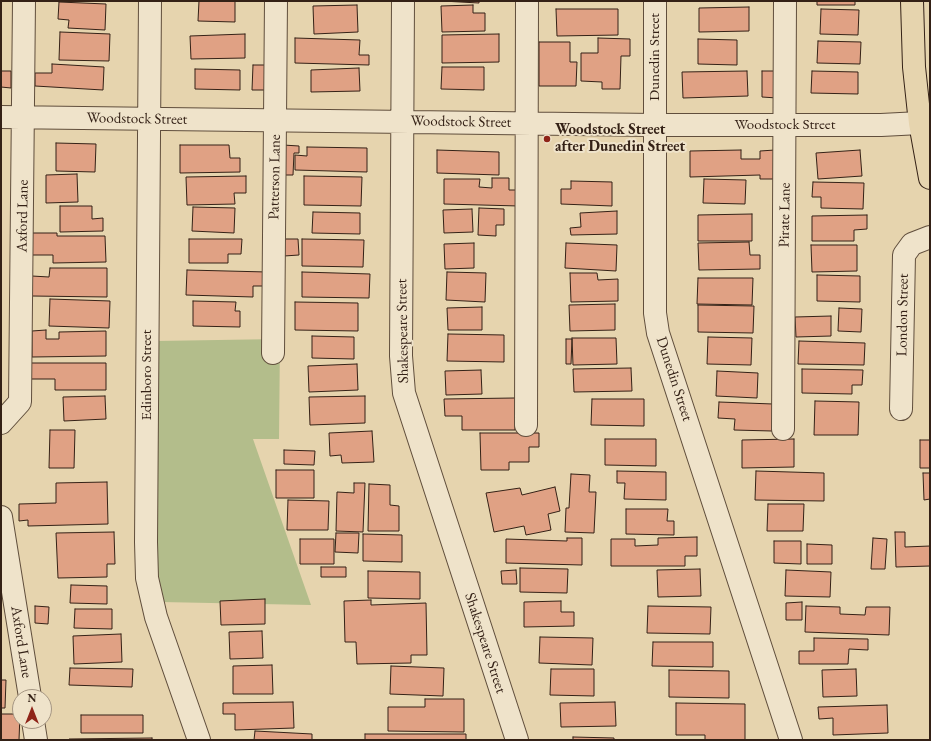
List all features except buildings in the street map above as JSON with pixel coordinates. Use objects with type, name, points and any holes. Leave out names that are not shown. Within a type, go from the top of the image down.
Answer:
[{"type":"main road","points":[[912,1],[914,67],[920,123],[930,178]]},
{"type":"street","name":"Axford Lane","points":[[1,423],[20,402],[24,1]]},
{"type":"street","name":"Edinboro Street","points":[[150,1],[147,578],[156,617],[199,740]]},
{"type":"street","name":"Patterson Lane","points":[[273,354],[276,1]]},
{"type":"street","name":"Shakespeare Street","points":[[403,1],[401,356],[404,393],[517,740]]},
{"type":"street","points":[[526,425],[527,1]]},
{"type":"street","name":"Dunedin Street","points":[[655,1],[655,313],[658,333],[791,740]]},
{"type":"street","name":"Pirate Lane","points":[[783,429],[786,125],[785,1]]},
{"type":"street","name":"Woodstock Street","points":[[1,116],[655,125],[881,125],[920,123]]},
{"type":"street","name":"London Street","points":[[901,409],[904,255],[912,244],[930,236]]},
{"type":"street","name":"Axford Lane","points":[[1,517],[29,689]]},
{"type":"street","points":[[34,729],[36,740]]},
{"type":"green space","points":[[280,339],[279,439],[253,439],[311,605],[161,602],[156,586],[156,341]]},
{"type":"place","name":"Woodstock Street after Dunedin Street","points":[[547,139]]}]
